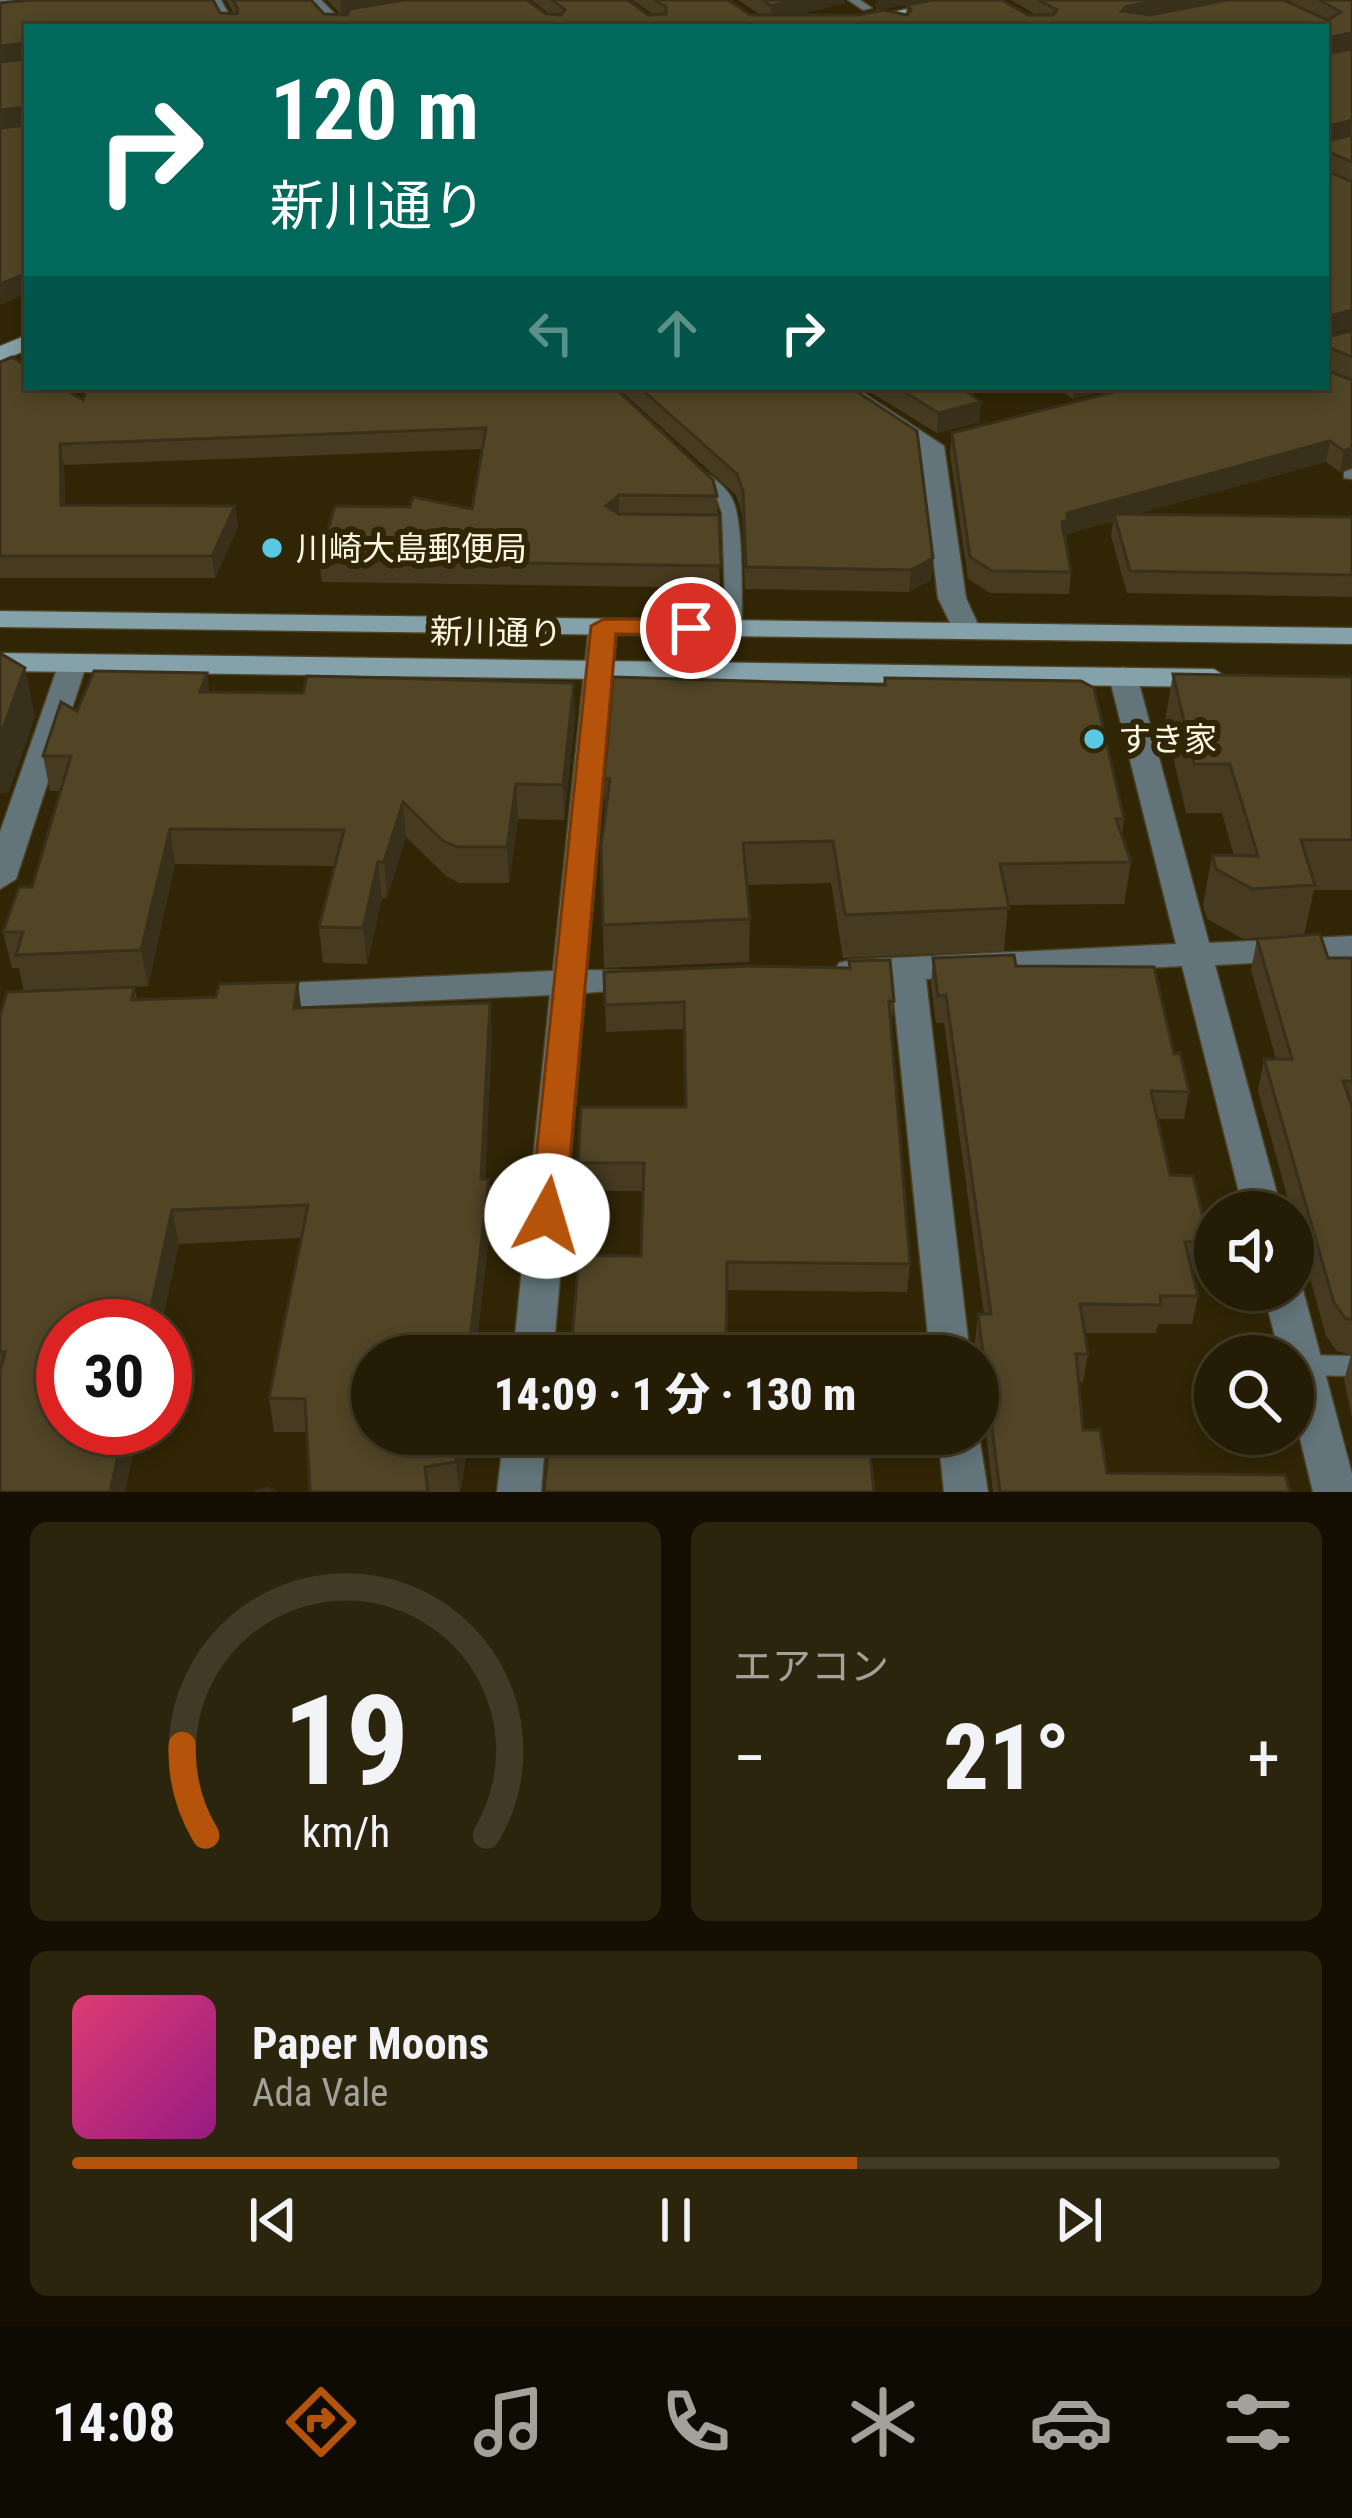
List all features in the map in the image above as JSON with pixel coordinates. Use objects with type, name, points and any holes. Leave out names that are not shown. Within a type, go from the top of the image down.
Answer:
[{"type":"main road","points":[[820,23],[914,0]]},
{"type":"main road","points":[[868,8],[979,0]]},
{"type":"main road","name":"新川通り","points":[[0,619],[1352,636]]},
{"type":"main road","points":[[73,663],[88,620]]},
{"type":"main road","points":[[968,631],[974,674]]},
{"type":"main road","points":[[1116,633],[1123,676]]},
{"type":"main road","name":"新川通り","points":[[0,662],[1240,678]]},
{"type":"street","points":[[0,6],[27,0]]},
{"type":"street","points":[[312,0],[342,22]]},
{"type":"street","points":[[0,6],[48,5]]},
{"type":"street","points":[[844,390],[942,443],[952,598],[968,631]]},
{"type":"street","points":[[535,1335],[604,626]]},
{"type":"street","points":[[0,879],[73,663]]},
{"type":"street","points":[[1123,676],[1258,1191]]},
{"type":"street","points":[[817,973],[1352,947]]},
{"type":"street","points":[[908,969],[948,1335]]},
{"type":"street","points":[[230,998],[680,978]]},
{"type":"street","points":[[1314,1409],[1335,1492]]},
{"type":"street","points":[[519,1492],[523,1455]]},
{"type":"street","points":[[961,1455],[965,1492]]},
{"type":"lane","points":[[868,8],[897,24]]},
{"type":"lane","points":[[690,465],[724,497],[731,527],[734,628]]},
{"type":"lane","points":[[709,527],[731,527]]},
{"type":"lane","points":[[1314,1365],[1352,1366]]},
{"type":"building","points":[[213,0],[220,13],[237,14],[233,0],[311,0],[324,14],[347,15],[350,9],[404,0],[527,0],[546,14],[561,15],[565,10],[552,0],[628,0],[648,15],[666,14],[666,7],[655,0],[728,0],[750,15],[858,15],[884,10],[907,15],[911,10],[907,5],[933,0],[1002,0],[1028,15],[1053,15],[1057,10],[1039,0],[1159,0],[1122,11],[1150,15],[1228,0],[1283,0],[1328,20],[1341,12],[1319,0],[1352,0],[1352,33],[1329,37],[1329,24],[24,24],[24,43],[0,46],[0,3]]},
{"type":"building","points":[[763,0],[794,0],[771,6]]},
{"type":"building","points":[[1352,49],[1352,120],[1329,126],[1329,53]]},
{"type":"building","points":[[24,59],[24,107],[0,110],[0,62]]},
{"type":"building","points":[[24,125],[24,274],[0,284],[0,128]]},
{"type":"building","points":[[1352,135],[1352,162],[1329,152],[1330,140]]},
{"type":"building","points":[[1329,172],[1352,182],[1352,310],[1329,316]]},
{"type":"building","points":[[1352,331],[1352,357],[1329,347],[1329,337]]},
{"type":"building","points":[[12,357],[24,364],[24,390],[67,390],[83,400],[87,390],[617,390],[713,480],[717,496],[619,495],[606,506],[619,514],[719,515],[721,566],[319,560],[335,506],[410,507],[413,497],[472,509],[486,428],[60,444],[61,505],[235,506],[212,556],[0,556],[0,362]]},
{"type":"building","points":[[1329,371],[1352,380],[1352,447],[1344,451],[1330,441],[1067,513],[1068,520],[1062,522],[1071,572],[992,571],[970,557],[952,433],[1121,390],[1329,390]]},
{"type":"building","points":[[642,390],[855,390],[917,431],[933,558],[911,570],[746,567],[743,491],[737,474]]},
{"type":"building","points":[[902,390],[965,390],[981,402],[938,413]]},
{"type":"building","points":[[1114,514],[1352,517],[1352,575],[1130,571]]},
{"type":"building","points":[[0,653],[25,668],[0,737]]},
{"type":"building","points":[[94,671],[207,673],[200,692],[303,693],[307,676],[574,683],[563,785],[516,784],[507,847],[457,847],[443,841],[403,802],[384,862],[378,862],[363,928],[319,927],[344,830],[170,829],[141,950],[16,955],[23,932],[3,932],[19,887],[32,887],[71,756],[43,756],[61,702],[77,711]]},
{"type":"building","points":[[1173,674],[1352,677],[1352,840],[1301,840],[1315,885],[1252,889],[1216,869],[1212,855],[1258,856],[1230,764],[1194,764]]},
{"type":"building","points":[[613,677],[885,685],[885,678],[1081,681],[1094,688],[1124,819],[1116,819],[1131,862],[1000,864],[1009,908],[845,915],[833,841],[743,843],[750,919],[603,925],[601,845],[610,779],[604,779]]},
{"type":"building","points":[[1320,934],[1328,958],[1352,958],[1352,1081],[1343,1081],[1352,1106],[1352,1320],[1334,1303],[1314,1233],[1314,1191],[1302,1191],[1264,1059],[1292,1059],[1257,939]]},
{"type":"building","points":[[1014,955],[1016,966],[1154,967],[1174,1054],[1180,1053],[1189,1092],[1151,1091],[1170,1175],[1193,1176],[1197,1191],[1194,1242],[1185,1242],[1194,1296],[1160,1296],[1161,1305],[1080,1304],[1088,1354],[1076,1354],[1083,1430],[1100,1430],[1107,1473],[1285,1475],[1290,1492],[1000,1492],[995,1455],[999,1455],[999,1335],[981,1335],[978,1314],[991,1314],[946,995],[938,996],[933,958]]},
{"type":"building","points":[[890,960],[894,1001],[889,1001],[910,1264],[727,1262],[726,1335],[572,1335],[579,1255],[641,1256],[644,1163],[578,1163],[581,1107],[686,1107],[684,1002],[605,1005],[604,972],[850,968],[849,961]]},
{"type":"building","points":[[298,982],[294,1008],[490,1003],[481,1179],[489,1179],[470,1335],[351,1335],[351,1455],[457,1455],[456,1462],[425,1467],[428,1492],[310,1492],[305,1399],[269,1398],[308,1205],[172,1210],[153,1299],[36,1299],[36,1455],[118,1455],[110,1492],[0,1492],[0,1371],[5,1352],[0,1352],[0,1016],[7,992],[134,987],[132,1000],[216,997],[219,984]]},
{"type":"building","points":[[548,1455],[870,1455],[874,1492],[544,1492]]},
{"type":"place","name":"川崎大島郵便局","points":[[272,548]]},
{"type":"place","name":"すき家","points":[[1094,739]]},
{"type":"route","points":[[547,1216],[604,626],[691,628]]}]
